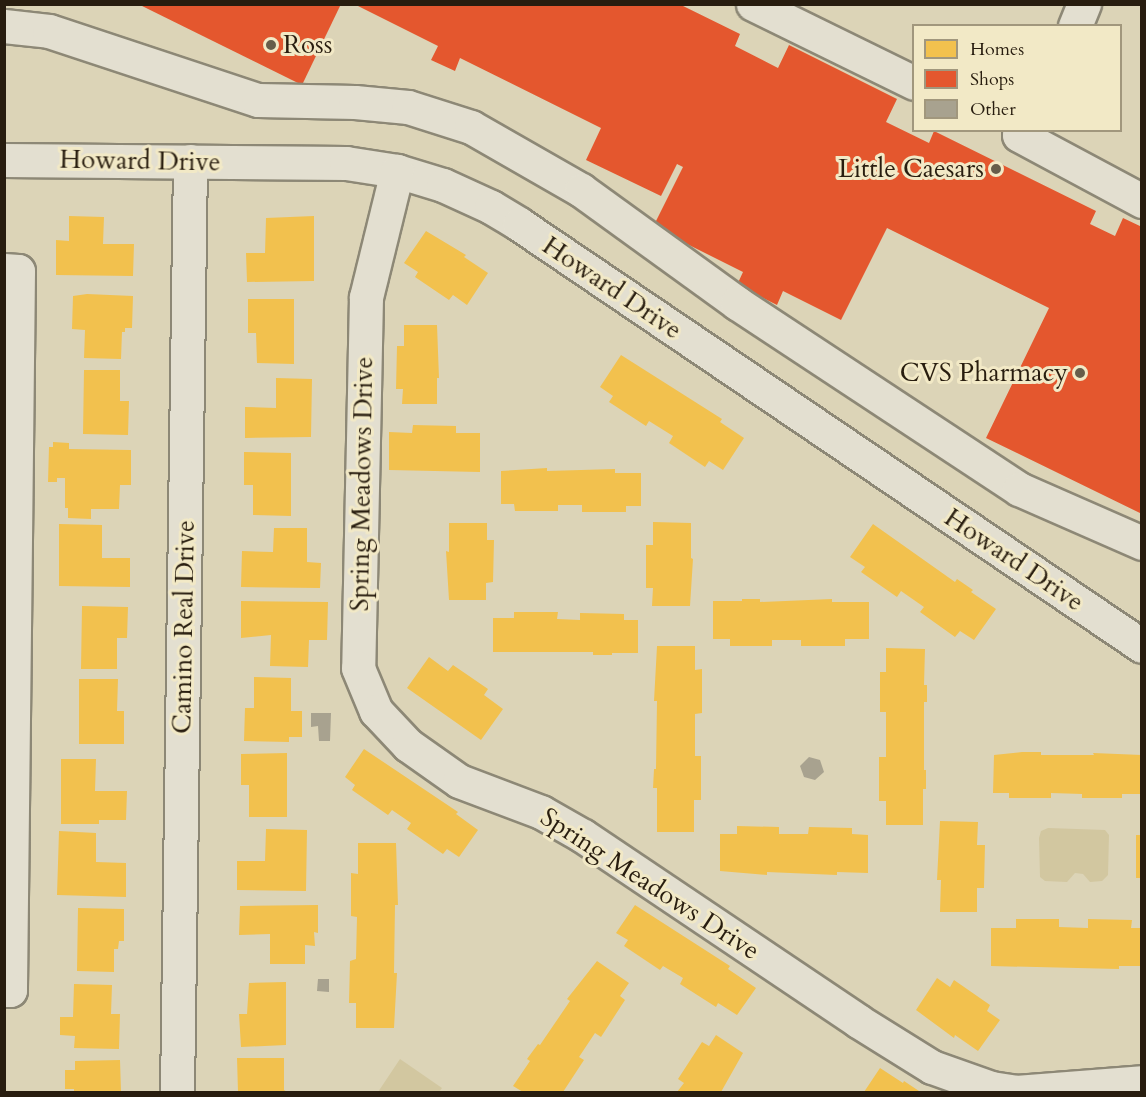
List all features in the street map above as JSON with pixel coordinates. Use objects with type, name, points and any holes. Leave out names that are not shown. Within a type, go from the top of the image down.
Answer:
[{"type":"street","points":[[753,4],[912,82]]},
{"type":"street","points":[[1076,24],[1084,4]]},
{"type":"street","points":[[4,26],[49,31],[258,100],[355,102],[408,107],[471,127],[581,190],[756,316],[1019,489],[1142,543]]},
{"type":"street","points":[[1017,132],[1142,201]]},
{"type":"street","name":"Howard Drive","points":[[4,160],[346,164],[397,171],[442,185],[491,207],[519,224],[1142,646]]},
{"type":"street","name":"Camino Real Drive","points":[[177,1092],[190,161]]},
{"type":"street","name":"Spring Meadows Drive","points":[[397,171],[366,297],[358,668],[376,711],[408,745],[459,781],[542,812],[583,836],[838,1008],[932,1067],[991,1088],[1016,1092],[1142,1082]]},
{"type":"street","points":[[4,270],[18,271],[10,990],[4,990]]},
{"type":"shaded area","points":[[1048,828],[1105,830],[1109,835],[1108,875],[1102,881],[1090,882],[1083,874],[1075,873],[1067,882],[1045,881],[1040,877],[1039,838],[1041,831]]},
{"type":"shaded area","points":[[400,1059],[442,1088],[439,1092],[378,1092]]},
{"type":"building: Homes","points":[[69,216],[104,217],[103,244],[134,244],[133,276],[56,275],[56,240],[69,241]]},
{"type":"building: Homes","points":[[314,216],[314,281],[247,282],[246,253],[265,253],[266,218]]},
{"type":"building: Homes","points":[[426,231],[466,255],[464,257],[488,273],[467,305],[453,295],[449,300],[415,277],[418,272],[404,263]]},
{"type":"building: Homes","points":[[87,294],[133,296],[132,328],[125,328],[125,332],[122,332],[121,359],[84,358],[85,330],[72,329],[73,296]]},
{"type":"building: Homes","points":[[248,299],[294,299],[294,364],[257,363],[256,333],[248,333]]},
{"type":"building: Homes","points":[[404,325],[437,325],[439,378],[437,378],[437,404],[402,404],[403,389],[396,389],[397,346],[404,346]]},
{"type":"building: Homes","points":[[621,355],[722,419],[720,422],[744,438],[723,470],[709,461],[705,467],[669,443],[673,436],[649,421],[646,426],[609,402],[613,396],[600,387]]},
{"type":"building: Homes","points":[[84,370],[120,370],[120,401],[129,401],[128,435],[83,434]]},
{"type":"building: Homes","points":[[276,378],[312,379],[311,437],[245,438],[245,407],[276,408]]},
{"type":"building: Homes","points":[[413,425],[456,426],[456,433],[480,433],[480,472],[389,470],[389,432],[412,433]]},
{"type":"building: Homes","points":[[53,442],[69,443],[69,449],[131,450],[131,485],[120,485],[119,509],[91,509],[91,519],[68,518],[68,508],[65,508],[65,478],[57,478],[57,482],[48,482],[49,447],[53,447]]},
{"type":"building: Homes","points":[[244,452],[291,453],[291,516],[253,515],[253,485],[244,485]]},
{"type":"building: Homes","points":[[547,468],[547,471],[615,469],[615,473],[641,473],[641,506],[626,506],[626,512],[582,512],[582,505],[558,505],[558,511],[515,511],[514,504],[501,504],[501,471]]},
{"type":"building: Homes","points":[[653,522],[691,523],[691,558],[693,559],[690,606],[652,606],[653,588],[646,588],[646,545],[653,545]]},
{"type":"building: Homes","points":[[449,523],[487,523],[487,540],[494,540],[493,582],[486,583],[486,600],[449,600],[446,551],[449,552]]},
{"type":"building: Homes","points":[[59,524],[102,525],[102,558],[130,558],[130,587],[59,586]]},
{"type":"building: Homes","points":[[873,524],[955,582],[957,579],[973,590],[971,592],[996,609],[974,640],[960,631],[955,637],[920,612],[924,607],[901,591],[897,597],[861,572],[865,567],[850,557]]},
{"type":"building: Homes","points":[[274,528],[307,528],[307,562],[321,563],[320,588],[241,587],[242,551],[273,552]]},
{"type":"building: Homes","points":[[742,599],[760,599],[760,602],[832,599],[832,602],[869,602],[869,639],[845,639],[845,646],[801,646],[801,640],[772,640],[772,646],[730,646],[730,639],[713,639],[713,601],[742,601]]},
{"type":"building: Homes","points":[[241,601],[328,602],[327,640],[309,640],[308,667],[270,666],[271,635],[241,638]]},
{"type":"building: Homes","points":[[82,606],[128,607],[127,638],[117,638],[117,669],[81,669]]},
{"type":"building: Homes","points":[[514,612],[558,612],[557,619],[580,620],[580,613],[624,614],[624,620],[638,620],[638,653],[593,655],[593,652],[493,652],[493,618],[514,618]]},
{"type":"building: Homes","points":[[657,646],[695,646],[695,670],[702,669],[702,713],[695,714],[695,756],[701,756],[701,800],[694,800],[694,832],[657,832],[657,788],[653,788],[654,769],[656,769],[657,701],[654,701]]},
{"type":"building: Homes","points":[[886,648],[925,649],[924,685],[927,685],[927,702],[924,702],[926,789],[923,789],[923,825],[886,825],[886,801],[879,801],[879,757],[886,757],[886,712],[880,712],[880,672],[886,672]]},
{"type":"building: Homes","points":[[429,657],[448,671],[453,665],[488,689],[484,695],[503,709],[481,740],[407,688]]},
{"type":"building: Homes","points":[[254,677],[291,678],[291,711],[302,711],[302,737],[289,737],[289,742],[244,741],[245,708],[254,708]]},
{"type":"building: Homes","points":[[79,679],[118,679],[117,711],[124,711],[124,744],[79,744]]},
{"type":"building: Homes","points":[[364,749],[458,812],[456,814],[478,830],[459,857],[447,849],[443,854],[407,829],[411,823],[392,810],[388,815],[352,790],[355,785],[345,777]]},
{"type":"building: Homes","points":[[1041,752],[1041,755],[1094,755],[1093,753],[1142,755],[1142,794],[1122,794],[1122,798],[1082,798],[1082,794],[1051,793],[1051,798],[1009,798],[1009,793],[993,793],[994,755]]},
{"type":"building: Homes","points":[[287,753],[287,817],[249,817],[249,785],[241,785],[241,754]]},
{"type":"building: Homes","points":[[61,759],[96,759],[95,791],[127,791],[126,820],[99,820],[99,824],[61,824]]},
{"type":"building: Homes","points":[[940,821],[978,822],[977,845],[985,845],[984,888],[977,888],[977,912],[940,912],[941,880],[937,880]]},
{"type":"building: Homes","points":[[737,826],[779,827],[779,834],[808,834],[809,827],[852,828],[852,834],[868,835],[868,873],[837,872],[837,875],[767,872],[767,875],[720,871],[720,834],[737,834]]},
{"type":"building: Homes","points":[[266,829],[307,830],[306,891],[237,890],[237,861],[265,861]]},
{"type":"building: Homes","points":[[59,831],[96,833],[96,862],[126,863],[126,897],[57,895]]},
{"type":"building: Homes","points":[[1136,835],[1142,835],[1142,878],[1136,878]]},
{"type":"building: Homes","points":[[358,843],[396,843],[398,905],[395,905],[394,973],[397,973],[394,1028],[356,1028],[356,1003],[349,1003],[350,961],[356,959],[357,917],[351,916],[351,873],[358,874]]},
{"type":"building: Homes","points":[[318,905],[318,933],[314,932],[315,946],[305,945],[305,964],[270,964],[270,934],[239,935],[240,906]]},
{"type":"building: Homes","points":[[635,905],[730,966],[728,969],[756,988],[737,1015],[718,1003],[716,1007],[680,984],[683,978],[663,966],[660,970],[624,946],[628,940],[616,933]]},
{"type":"building: Homes","points":[[78,908],[124,909],[124,941],[119,941],[118,949],[114,949],[114,972],[77,971]]},
{"type":"building: Homes","points":[[1016,919],[1059,919],[1059,927],[1088,928],[1088,919],[1132,920],[1131,928],[1142,928],[1142,966],[1119,966],[1119,969],[991,966],[991,928],[1016,928]]},
{"type":"building: Homes","points":[[597,961],[629,983],[620,996],[625,1000],[601,1037],[595,1033],[579,1057],[584,1060],[563,1092],[523,1092],[513,1086],[530,1061],[527,1059],[538,1044],[540,1045],[570,1001],[567,999]]},
{"type":"building: Homes","points":[[937,978],[950,987],[954,980],[990,1005],[987,1011],[1000,1020],[978,1051],[955,1035],[954,1038],[916,1010]]},
{"type":"building: Homes","points":[[286,982],[286,1045],[241,1047],[239,1014],[247,1014],[249,983]]},
{"type":"building: Homes","points":[[74,984],[112,985],[111,1014],[120,1014],[119,1049],[74,1048],[75,1036],[60,1035],[60,1017],[73,1017]]},
{"type":"building: Homes","points":[[716,1035],[743,1053],[721,1092],[677,1092],[684,1083],[678,1079],[702,1042],[709,1046]]},
{"type":"building: Homes","points":[[237,1058],[284,1058],[284,1090],[287,1092],[238,1092]]},
{"type":"building: Homes","points":[[120,1060],[121,1092],[74,1092],[74,1089],[65,1089],[65,1070],[75,1070],[75,1061]]},
{"type":"building: Homes","points":[[880,1068],[903,1083],[904,1081],[919,1091],[864,1092]]},
{"type":"building: Shops","name":"Ross","points":[[138,4],[341,4],[302,85]]},
{"type":"building: Shops","points":[[354,4],[679,4],[740,34],[735,46],[778,68],[789,45],[897,99],[886,122],[929,143],[934,132],[936,132],[1096,211],[1090,224],[1115,236],[1123,218],[1142,227],[1142,514],[986,438],[1049,308],[887,228],[841,320],[783,291],[777,305],[737,285],[743,272],[653,227],[683,167],[677,164],[661,196],[586,160],[601,128],[460,58],[455,71],[431,60],[438,46]]},
{"type":"building: Other","points":[[311,713],[331,713],[330,741],[319,741],[318,726],[311,727]]},
{"type":"building: Other","points":[[809,757],[820,760],[824,772],[815,780],[804,777],[800,766]]},
{"type":"building: Other","points":[[318,979],[329,979],[329,992],[317,991]]},
{"type":"place","name":"Ross","points":[[271,45]]},
{"type":"place","name":"Little Caesars","points":[[996,169]]},
{"type":"place","name":"CVS Pharmacy","points":[[1080,373]]}]
